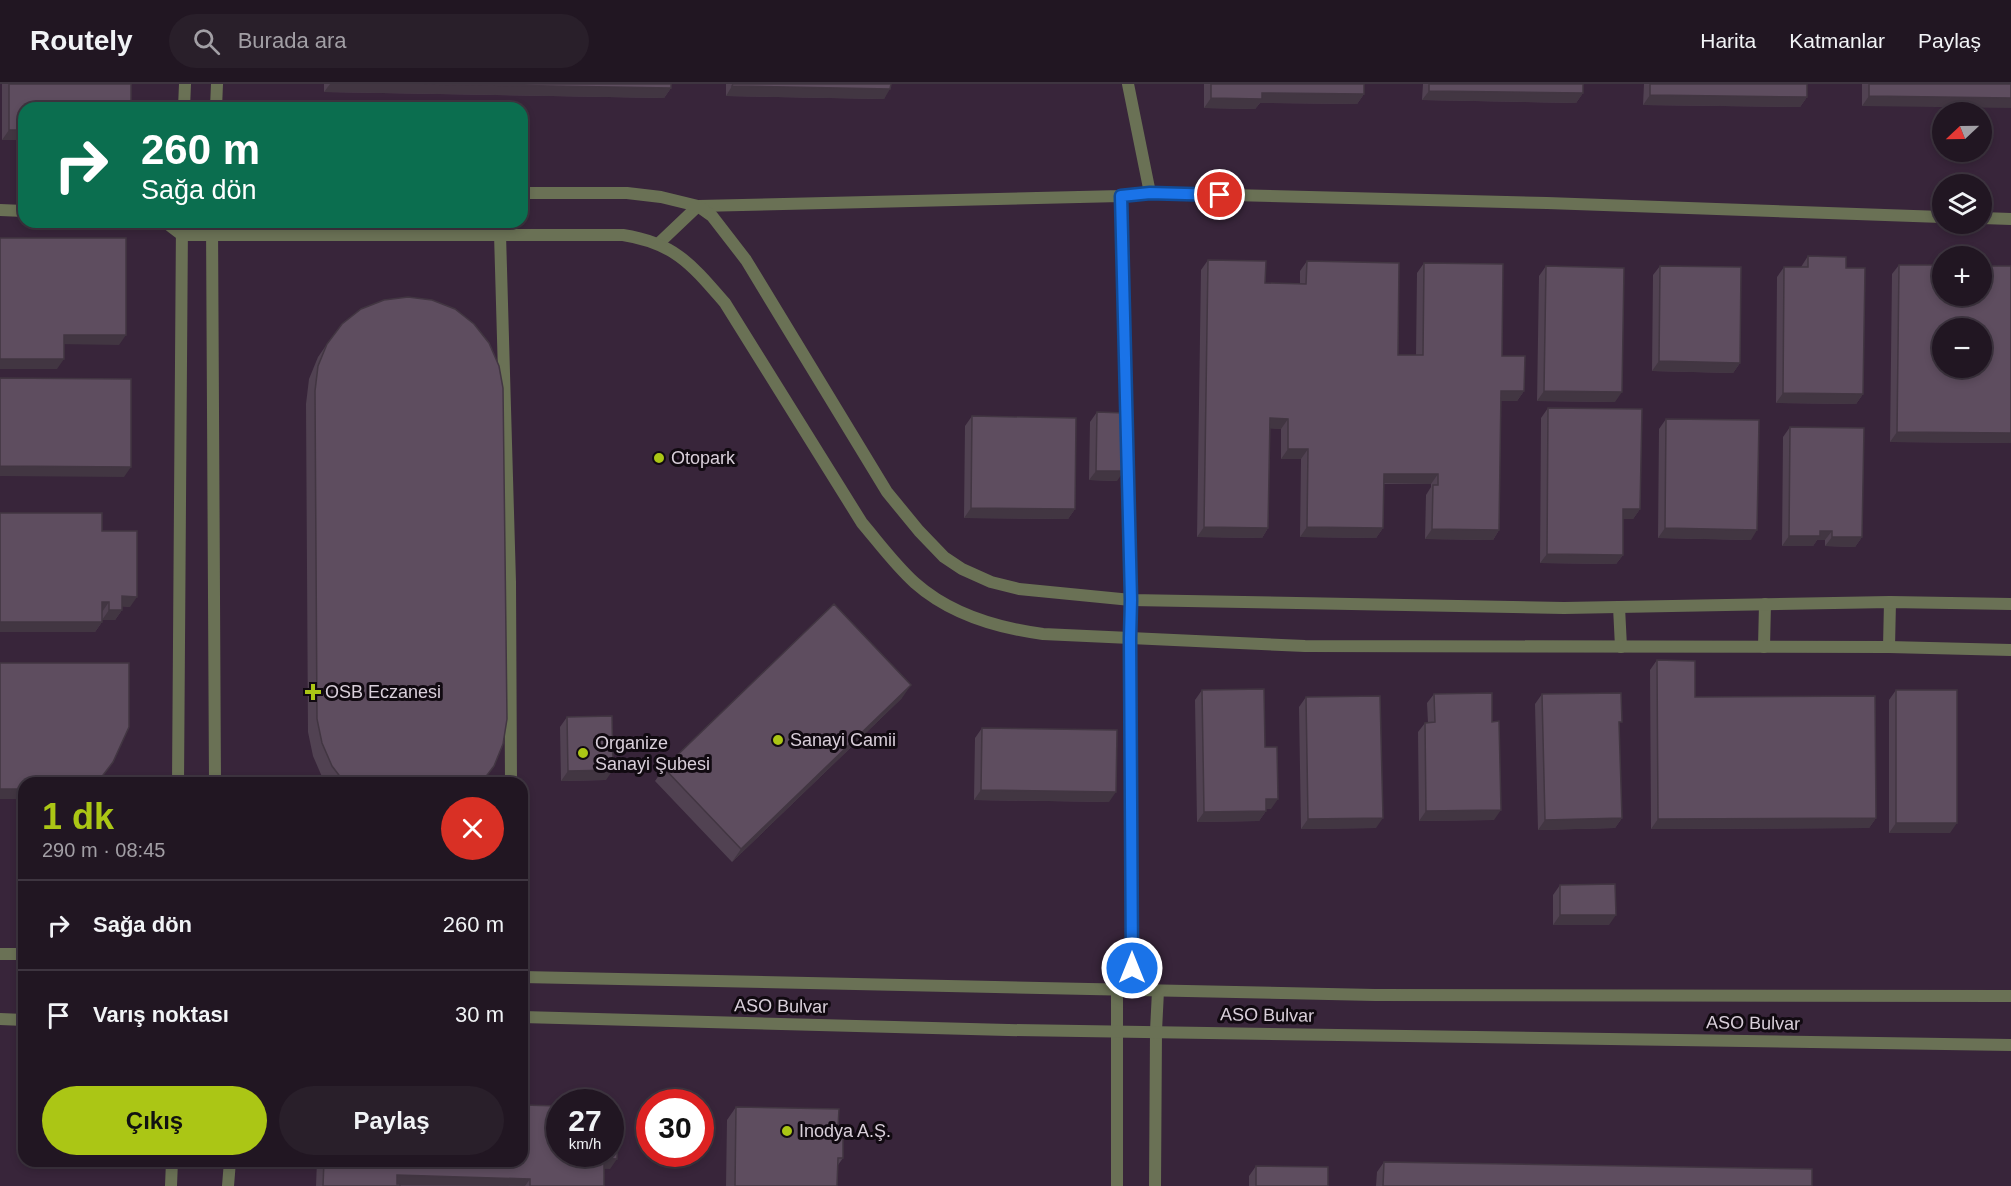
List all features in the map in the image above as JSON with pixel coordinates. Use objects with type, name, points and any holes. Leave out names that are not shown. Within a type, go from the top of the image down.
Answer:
[{"type":"street","points":[[184,102],[185,84]]},
{"type":"street","points":[[216,102],[217,84]]},
{"type":"street","points":[[1128,84],[1150,193]]},
{"type":"street","points":[[528,193],[627,193],[661,197],[698,206],[1121,196],[1150,193],[1547,203],[1932,217]]},
{"type":"street","points":[[1121,196],[1131,600],[1132,991]]},
{"type":"street","points":[[658,244],[698,206]]},
{"type":"street","points":[[698,206],[712,216],[746,260],[887,492],[944,557],[982,578],[1019,589],[1131,600],[1564,608],[1890,602],[2011,604]]},
{"type":"street","points":[[0,210],[18,211]]},
{"type":"street","points":[[1992,218],[2011,219]]},
{"type":"street","points":[[173,228],[182,235],[623,235],[658,244],[678,254],[701,275],[725,303],[862,523],[912,581],[947,607],[1013,629],[1043,634],[1305,646],[1889,647],[2011,650]]},
{"type":"street","points":[[178,777],[182,228]]},
{"type":"street","points":[[212,228],[214,777]]},
{"type":"street","points":[[500,234],[510,582],[511,777]]},
{"type":"street","points":[[1889,647],[1890,602]]},
{"type":"street","points":[[1764,647],[1765,604]]},
{"type":"street","points":[[1619,607],[1621,647]]},
{"type":"street","points":[[0,954],[18,954]]},
{"type":"street","name":"ASO Bulvar","points":[[528,977],[1375,995],[2011,996]]},
{"type":"street","points":[[1117,991],[1117,1186]]},
{"type":"street","points":[[1155,1186],[1158,992]]},
{"type":"street","name":"ASO Bulvar","points":[[528,1017],[1008,1030],[2011,1045]]},
{"type":"street","points":[[0,1019],[18,1020]]},
{"type":"street","points":[[171,1186],[172,1167]]},
{"type":"street","points":[[228,1186],[230,1167]]},
{"type":"shaded area","points":[[0,84],[2011,84],[2011,1186],[0,1186]]},
{"type":"building","points":[[9,84],[131,84],[131,102],[18,102],[18,130],[9,130]]},
{"type":"building","points":[[424,84],[671,84],[671,88]]},
{"type":"building","points":[[733,84],[891,84],[890,89],[732,86]]},
{"type":"building","points":[[1211,84],[1364,84],[1364,94],[1262,93],[1262,99],[1211,98]]},
{"type":"building","points":[[1429,84],[1583,84],[1583,93],[1429,91]]},
{"type":"building","points":[[1650,84],[1807,84],[1807,97],[1650,95]]},
{"type":"building","points":[[1869,84],[2011,84],[2011,98],[1869,96]]},
{"type":"building","points":[[0,238],[126,238],[126,335],[64,335],[64,359],[0,359]]},
{"type":"building","points":[[1808,256],[1846,257],[1846,268],[1865,268],[1863,394],[1783,393],[1784,267],[1808,267]]},
{"type":"building","points":[[1208,260],[1266,261],[1265,283],[1306,284],[1307,261],[1399,263],[1398,355],[1423,355],[1424,263],[1503,264],[1502,356],[1525,356],[1524,391],[1501,391],[1499,530],[1432,529],[1433,485],[1438,485],[1438,474],[1384,474],[1383,528],[1307,527],[1308,449],[1288,449],[1288,419],[1270,418],[1268,528],[1204,527]]},
{"type":"building","points":[[1899,265],[1932,265],[1932,306],[1992,306],[1992,266],[2011,266],[2011,433],[1897,432]]},
{"type":"building","points":[[1546,266],[1624,268],[1622,392],[1544,391]]},
{"type":"building","points":[[1660,266],[1741,267],[1740,363],[1659,361]]},
{"type":"building","points":[[408,297],[432,300],[455,309],[474,324],[489,343],[499,366],[503,388],[507,719],[503,744],[494,766],[486,777],[340,777],[332,766],[322,743],[317,719],[315,391],[318,366],[327,344],[342,324],[361,309],[384,300]]},
{"type":"building","points":[[0,378],[131,379],[131,467],[0,466]]},
{"type":"building","points":[[1548,408],[1642,409],[1640,509],[1623,509],[1623,555],[1547,554]]},
{"type":"building","points":[[1097,412],[1125,413],[1124,471],[1096,471]]},
{"type":"building","points":[[972,416],[1076,418],[1075,509],[971,508]]},
{"type":"building","points":[[1666,419],[1759,420],[1757,530],[1665,528]]},
{"type":"building","points":[[1790,427],[1864,428],[1862,537],[1832,537],[1832,531],[1820,531],[1820,536],[1789,536]]},
{"type":"building","points":[[0,513],[102,513],[102,531],[137,531],[137,597],[122,596],[122,610],[109,610],[109,602],[102,602],[102,622],[0,622]]},
{"type":"building","name":"Sanayi Camii","points":[[834,604],[911,685],[741,849],[664,768]]},
{"type":"building","points":[[1657,660],[1695,661],[1695,697],[1875,696],[1876,818],[1658,819]]},
{"type":"building","points":[[0,663],[129,663],[129,727],[113,762],[102,777],[18,777],[18,789],[0,789]]},
{"type":"building","points":[[1264,689],[1265,747],[1277,747],[1278,799],[1266,799],[1266,811],[1204,812],[1202,690]]},
{"type":"building","points":[[1896,690],[1957,690],[1957,823],[1896,823]]},
{"type":"building","points":[[1492,693],[1492,722],[1499,721],[1501,810],[1426,811],[1425,723],[1435,722],[1434,694]]},
{"type":"building","points":[[1621,693],[1622,722],[1619,722],[1622,818],[1545,820],[1542,694]]},
{"type":"building","points":[[1380,696],[1383,818],[1308,819],[1306,697]]},
{"type":"building","name":"Organize Sanayi Şubesi","points":[[612,716],[613,770],[568,771],[567,717]]},
{"type":"building","points":[[982,728],[1117,730],[1116,792],[981,790]]},
{"type":"building","points":[[1615,884],[1616,915],[1560,915],[1560,885]]},
{"type":"building","points":[[528,1105],[546,1106],[546,1167],[604,1167],[604,1186],[530,1186],[530,1179],[397,1175],[397,1184],[400,1186],[323,1186],[324,1167],[528,1167]]},
{"type":"building","points":[[736,1107],[839,1109],[838,1127],[843,1127],[843,1158],[838,1158],[837,1186],[735,1186]]},
{"type":"building","points":[[1384,1162],[1812,1169],[1812,1186],[1383,1186]]},
{"type":"building","points":[[1256,1166],[1328,1167],[1328,1186],[1256,1186]]},
{"type":"place","name":"Otopark","points":[[659,458]]},
{"type":"place","name":"OSB Eczanesi","points":[[313,692]]},
{"type":"place","name":"Sanayi Camii","points":[[778,740]]},
{"type":"place","name":"Organize Sanayi Şubesi","points":[[583,753]]},
{"type":"place","name":"Inodya A.Ş.","points":[[787,1131]]},
{"type":"route","points":[[1132,968],[1131,600],[1121,196],[1150,193],[1220,195]]}]
